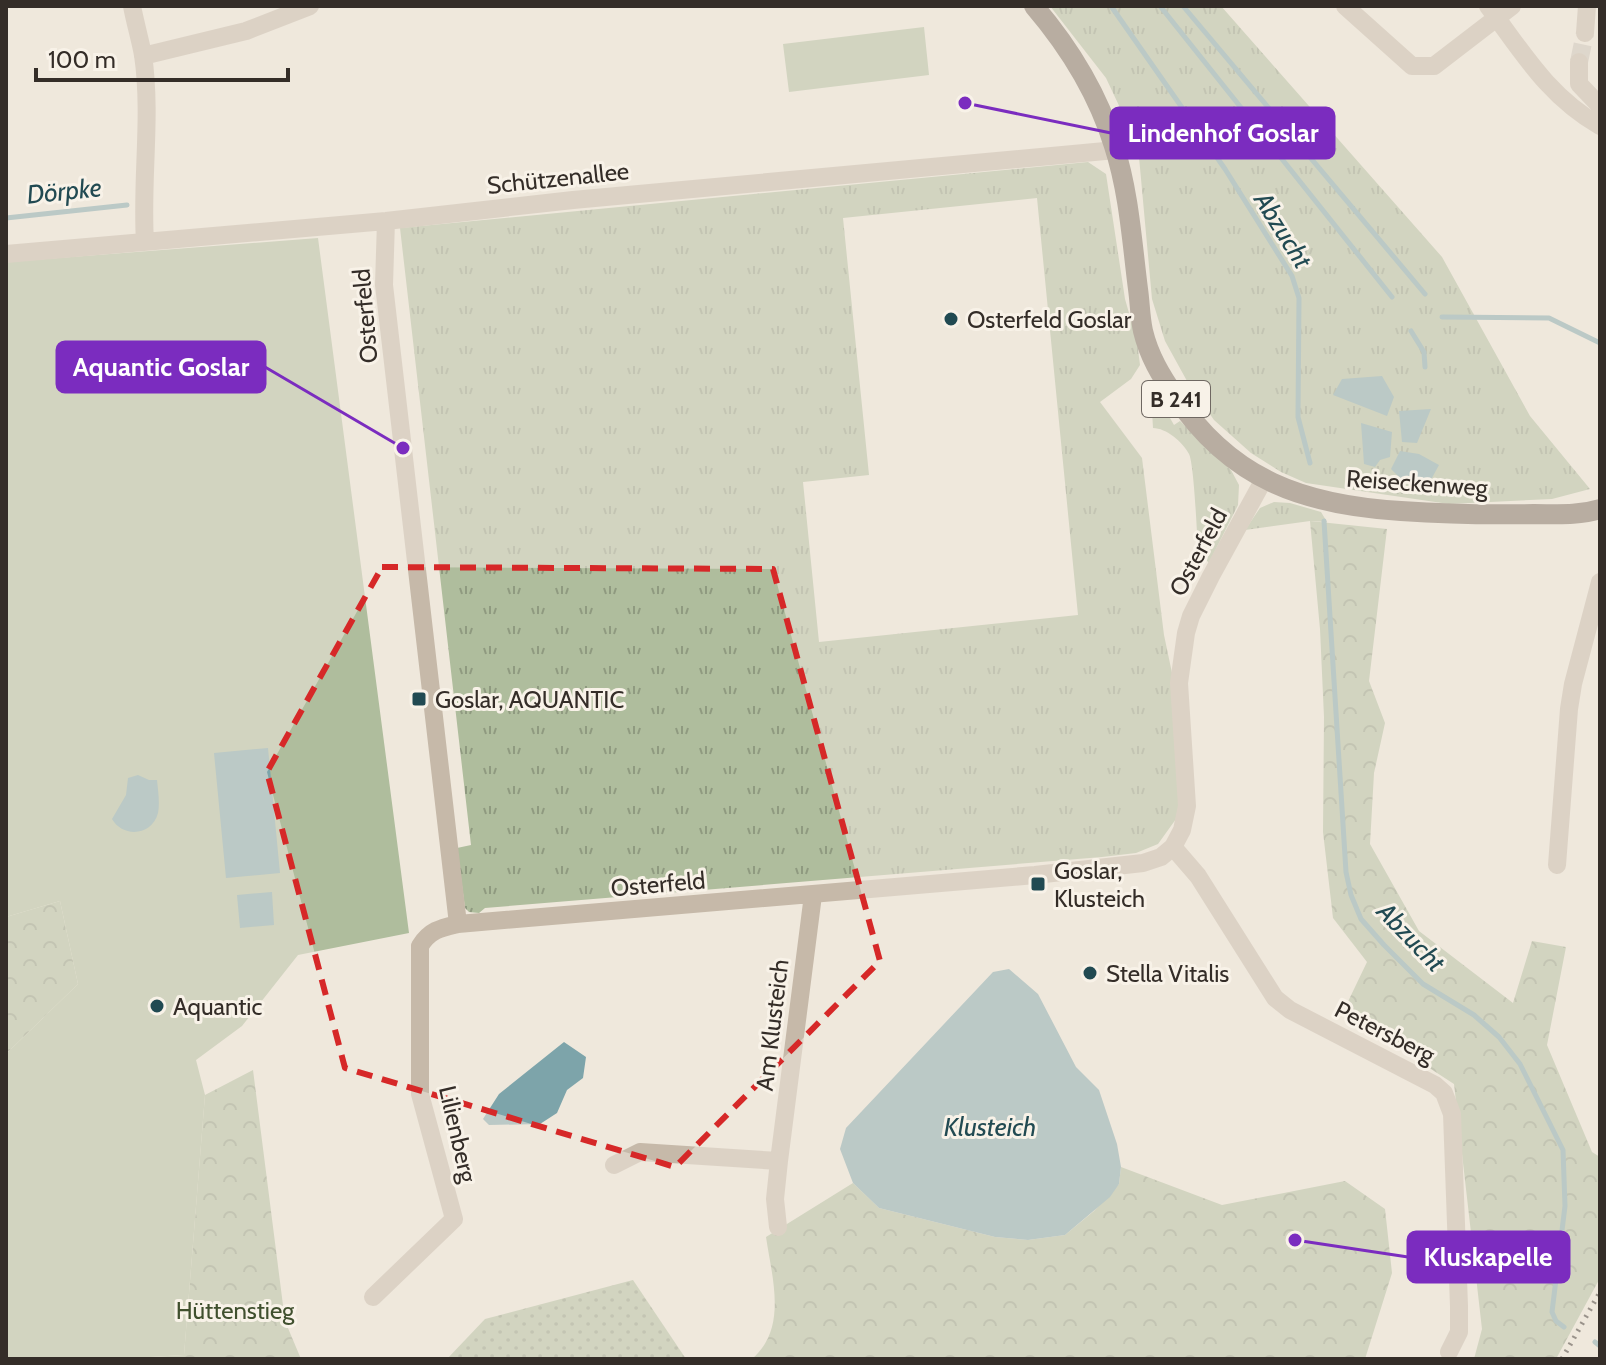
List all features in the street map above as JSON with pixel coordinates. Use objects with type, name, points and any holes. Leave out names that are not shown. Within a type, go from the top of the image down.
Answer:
[{"type":"main road","name":"Reiseckenweg","points":[[1034,6],[1085,78],[1105,117],[1125,192],[1142,330],[1154,364],[1206,437],[1255,475],[1296,494],[1364,509],[1440,514],[1543,514],[1556,508],[1600,507]]},
{"type":"street","points":[[132,6],[143,56],[146,100],[145,242]]},
{"type":"street","points":[[143,56],[246,31],[310,6]]},
{"type":"street","points":[[1345,6],[1412,66],[1434,66],[1492,12],[1512,6]]},
{"type":"street","points":[[1585,33],[1587,6]]},
{"type":"street","points":[[1492,12],[1543,82],[1580,114],[1600,126]]},
{"type":"street","points":[[1579,62],[1579,84],[1600,106]]},
{"type":"street","name":"Schützenallee","points":[[6,254],[386,221],[1116,150]]},
{"type":"street","name":"Osterfeld","points":[[386,221],[384,285],[458,924],[813,895],[1143,863],[1161,857],[1173,847],[1182,830],[1187,806],[1179,683],[1186,633],[1255,475]]},
{"type":"street","points":[[1557,865],[1573,684],[1600,582]]},
{"type":"street","name":"Petersberg","points":[[1173,847],[1198,876],[1275,998],[1290,1010],[1435,1085],[1444,1093],[1452,1114],[1459,1306],[1459,1332],[1449,1352]]},
{"type":"street","name":"Am Klusteich","points":[[778,1227],[775,1199],[779,1161],[813,895]]},
{"type":"street","name":"Lilienberg","points":[[373,1297],[454,1219],[420,1094],[420,946],[434,930],[458,924]]},
{"type":"street","points":[[614,1165],[640,1152],[779,1161]]},
{"type":"highlighted area","points":[[382,567],[773,569],[880,961],[675,1167],[345,1068],[267,772]]},
{"type":"green space","points":[[1050,6],[1221,6],[1442,257],[1530,416],[1590,489],[1552,499],[1449,504],[1306,483],[1251,453],[1214,420],[1165,341],[1152,299],[1138,146],[1106,78]]},
{"type":"green space","points":[[924,27],[929,75],[789,92],[783,44]]},
{"type":"green space","points":[[1088,162],[1106,174],[1125,299],[1140,365],[1131,379],[1100,402],[1142,458],[1164,635],[1172,673],[1180,798],[1176,819],[1158,844],[1136,853],[1102,857],[485,908],[479,913],[469,912],[465,908],[457,848],[471,845],[400,228]],"holes":[[[1037,198],[1078,615],[819,642],[803,482],[869,475],[843,218]]]},
{"type":"green space","points":[[318,238],[409,933],[298,955],[242,1026],[196,1060],[205,1095],[184,1355],[117,1359],[6,1359],[6,1054],[78,984],[60,901],[6,917],[6,262]]},
{"type":"green space","points":[[1154,390],[1174,425],[1180,421],[1231,470],[1239,485],[1238,505],[1209,563],[1198,551],[1191,460],[1174,436],[1153,428],[1151,394]]},
{"type":"green space","points":[[1274,502],[1321,512],[1327,522],[1310,521],[1245,530],[1260,508]]},
{"type":"green space","points":[[1310,521],[1387,529],[1369,681],[1385,723],[1374,773],[1370,844],[1419,931],[1513,1003],[1532,941],[1566,947],[1547,1045],[1592,1152],[1600,1157],[1600,1278],[1556,1359],[1474,1359],[1482,1329],[1454,1084],[1343,1012],[1367,962],[1333,918],[1323,832],[1324,717]]},
{"type":"green space","points":[[60,901],[78,984],[6,1054],[6,917]]},
{"type":"green space","name":"Hüttenstieg","points":[[253,1070],[285,1321],[301,1359],[117,1359],[184,1355],[205,1095]]},
{"type":"green space","points":[[1121,1167],[1222,1205],[1345,1181],[1385,1209],[1392,1273],[1365,1359],[752,1359],[763,1347],[774,1318],[774,1285],[766,1237],[853,1183],[879,1208],[995,1237],[1028,1240],[1065,1235],[1094,1211],[1119,1184]]},
{"type":"green space","points":[[633,1280],[686,1359],[447,1359],[485,1319]]},
{"type":"water","points":[[1382,376],[1394,397],[1387,416],[1333,395],[1342,379]]},
{"type":"water","points":[[1431,409],[1417,443],[1402,442],[1399,411]]},
{"type":"water","points":[[1361,423],[1392,432],[1390,457],[1380,460],[1375,467],[1364,464]]},
{"type":"water","points":[[1400,451],[1419,454],[1439,465],[1427,487],[1401,479],[1391,469]]},
{"type":"water","points":[[268,748],[280,873],[226,878],[214,753]]},
{"type":"water","points":[[138,775],[157,780],[159,809],[150,826],[130,832],[112,819],[126,795],[128,778]]},
{"type":"water","points":[[272,892],[274,925],[240,928],[237,895]]},
{"type":"water","name":"Klusteich","points":[[1009,969],[1038,994],[1076,1067],[1099,1090],[1117,1144],[1121,1167],[1119,1184],[1110,1197],[1065,1235],[1028,1240],[995,1237],[879,1208],[853,1183],[840,1149],[846,1128],[993,972]]},
{"type":"water","points":[[564,1042],[586,1057],[583,1078],[567,1090],[557,1113],[540,1124],[489,1125],[483,1119],[499,1094]]},
{"type":"waterway","name":"Abzucht","points":[[1111,6],[1225,169],[1292,276],[1299,298],[1298,417],[1310,463]]},
{"type":"waterway","points":[[1160,6],[1392,297]]},
{"type":"waterway","points":[[1183,6],[1425,294]]},
{"type":"waterway","name":"Dörpke","points":[[6,218],[127,205]]},
{"type":"waterway","points":[[1442,317],[1549,318],[1600,343]]},
{"type":"waterway","points":[[1411,331],[1424,352],[1425,367]]},
{"type":"waterway","name":"Abzucht","points":[[1324,521],[1346,872],[1351,895],[1361,919],[1423,984],[1474,1015],[1499,1037],[1520,1064],[1563,1150],[1565,1206],[1552,1312],[1556,1321],[1564,1327]]},
{"type":"waterway","name":"Abzucht","points":[[1595,1342],[1600,1346]]},
{"type":"tunnel","points":[[1579,62],[1585,33]]},
{"type":"railway","points":[[1562,1359],[1600,1292]]},
{"type":"place","name":"Lindenhof Goslar","points":[[965,103]]},
{"type":"place","name":"Osterfeld Goslar","points":[[951,319]]},
{"type":"place","name":"Aquantic Goslar","points":[[403,448]]},
{"type":"place","name":"Goslar, AQUANTIC","points":[[419,699]]},
{"type":"place","name":"Goslar, Klusteich","points":[[1038,884]]},
{"type":"place","name":"Stella Vitalis","points":[[1090,973]]},
{"type":"place","name":"Aquantic","points":[[157,1006]]},
{"type":"place","name":"Kluskapelle","points":[[1295,1240]]}]
